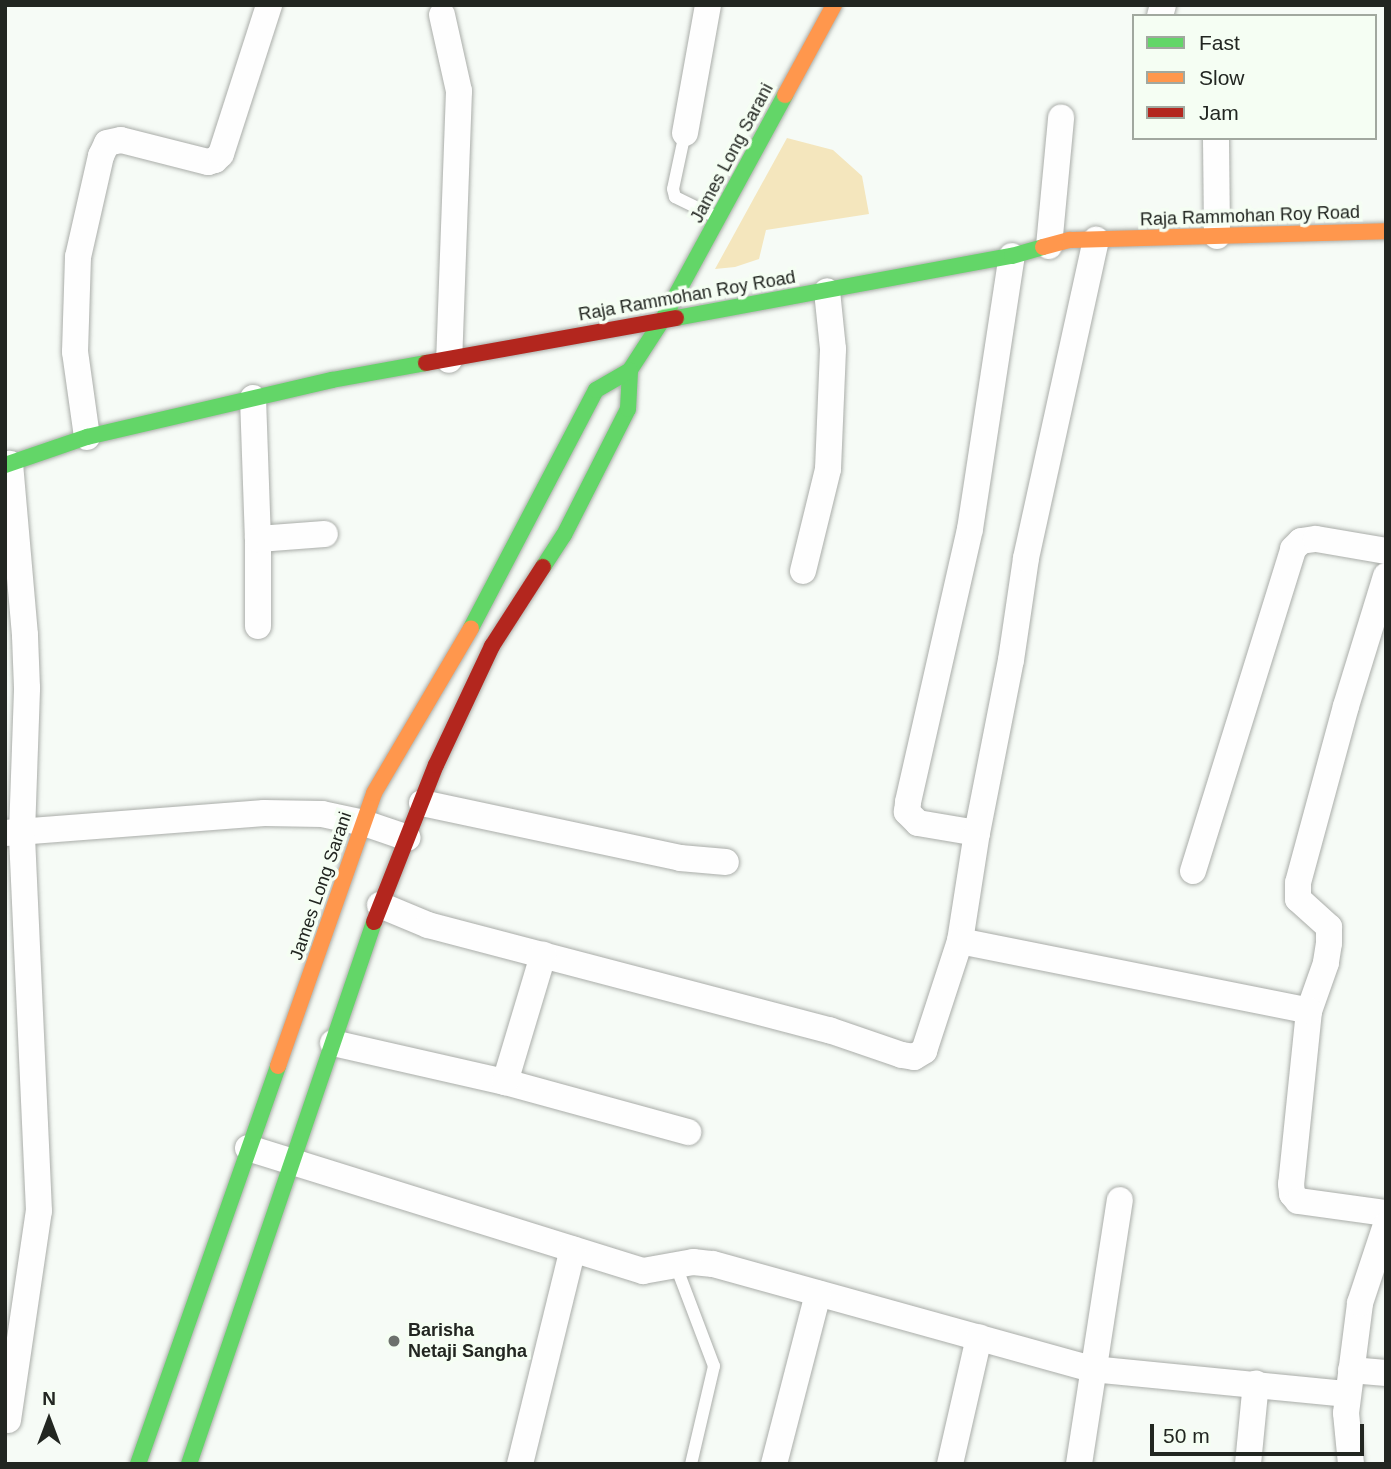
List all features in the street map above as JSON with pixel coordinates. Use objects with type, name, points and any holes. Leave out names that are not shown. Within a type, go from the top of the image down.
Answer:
[{"type":"main road","name":"James Long Sarani","points":[[138,1464],[374,793],[468,633],[596,390],[630,370],[663,319],[834,5]]},
{"type":"main road","name":"Raja Rammohan Roy Road","points":[[8,465],[87,437],[332,380],[1012,256],[1070,240],[1386,231]]},
{"type":"main road","points":[[195,1462],[291,1164],[380,905],[492,646],[564,535],[628,409],[630,370]]},
{"type":"street","points":[[87,437],[75,352],[78,257],[101,156],[107,143],[121,140],[208,162],[215,160],[221,154],[269,5]]},
{"type":"street","points":[[685,133],[708,5]]},
{"type":"street","points":[[442,15],[459,91],[449,360]]},
{"type":"street","points":[[1049,246],[1061,118]]},
{"type":"street","points":[[1216,140],[1217,236]]},
{"type":"street","points":[[380,905],[428,925],[829,1030],[914,1057],[924,1051],[960,941],[977,833],[1011,660],[1026,558],[1096,240]]},
{"type":"street","points":[[977,833],[918,823],[907,813],[971,529],[1012,256]]},
{"type":"street","points":[[803,571],[828,470],[832,349],[827,291]]},
{"type":"street","points":[[253,398],[258,626]]},
{"type":"street","points":[[8,465],[26,648],[14,833],[39,1211],[8,1420]]},
{"type":"street","points":[[258,539],[325,534]]},
{"type":"street","points":[[1193,871],[1293,549],[1301,541],[1315,539],[1386,551]]},
{"type":"street","points":[[1386,576],[1346,706],[1298,883],[1298,899],[1329,928],[1326,963],[1309,1011],[1292,1194],[1298,1201],[1386,1213]]},
{"type":"street","points":[[422,803],[680,858],[726,862]]},
{"type":"street","points":[[14,833],[264,813],[322,814],[364,823],[408,838]]},
{"type":"street","points":[[960,941],[1309,1011]]},
{"type":"street","points":[[505,1082],[543,955]]},
{"type":"street","points":[[333,1043],[505,1082],[688,1132]]},
{"type":"street","points":[[248,1149],[643,1270],[693,1262],[713,1264],[1092,1369],[1256,1383],[1350,1382],[1386,1373]]},
{"type":"street","points":[[1079,1464],[1120,1200]]},
{"type":"street","points":[[1352,1464],[1346,1413],[1360,1303],[1386,1226]]},
{"type":"street","points":[[520,1464],[573,1249]]},
{"type":"street","points":[[774,1464],[818,1294]]},
{"type":"street","points":[[950,1464],[979,1337]]},
{"type":"street","points":[[1248,1464],[1256,1383]]},
{"type":"lane","points":[[685,133],[673,189],[675,197],[719,219]]},
{"type":"lane","points":[[676,1266],[714,1366],[691,1464]]},
{"type":"shaded area","points":[[787,138],[833,150],[862,176],[869,214],[766,230],[759,259],[735,267],[715,269]]},
{"type":"traffic: fast","points":[[543,567],[564,535],[628,409],[630,370],[663,319],[785,95]]},
{"type":"traffic: fast","points":[[676,318],[1012,256],[1043,247]]},
{"type":"traffic: fast","points":[[5,465],[87,437],[332,380],[426,363]]},
{"type":"traffic: fast","points":[[471,628],[596,390],[630,370]]},
{"type":"traffic: fast","points":[[189,1464],[374,922]]},
{"type":"traffic: fast","points":[[138,1464],[278,1066]]},
{"type":"traffic: slow","points":[[785,95],[834,5]]},
{"type":"traffic: slow","points":[[1043,247],[1070,240],[1386,231]]},
{"type":"traffic: slow","points":[[278,1066],[374,793],[471,628]]},
{"type":"traffic: jam","points":[[426,363],[676,318]]},
{"type":"traffic: jam","points":[[374,922],[436,765],[492,646],[543,567]]},
{"type":"place","name":"Barisha Netaji Sangha","points":[[394,1341]]}]
